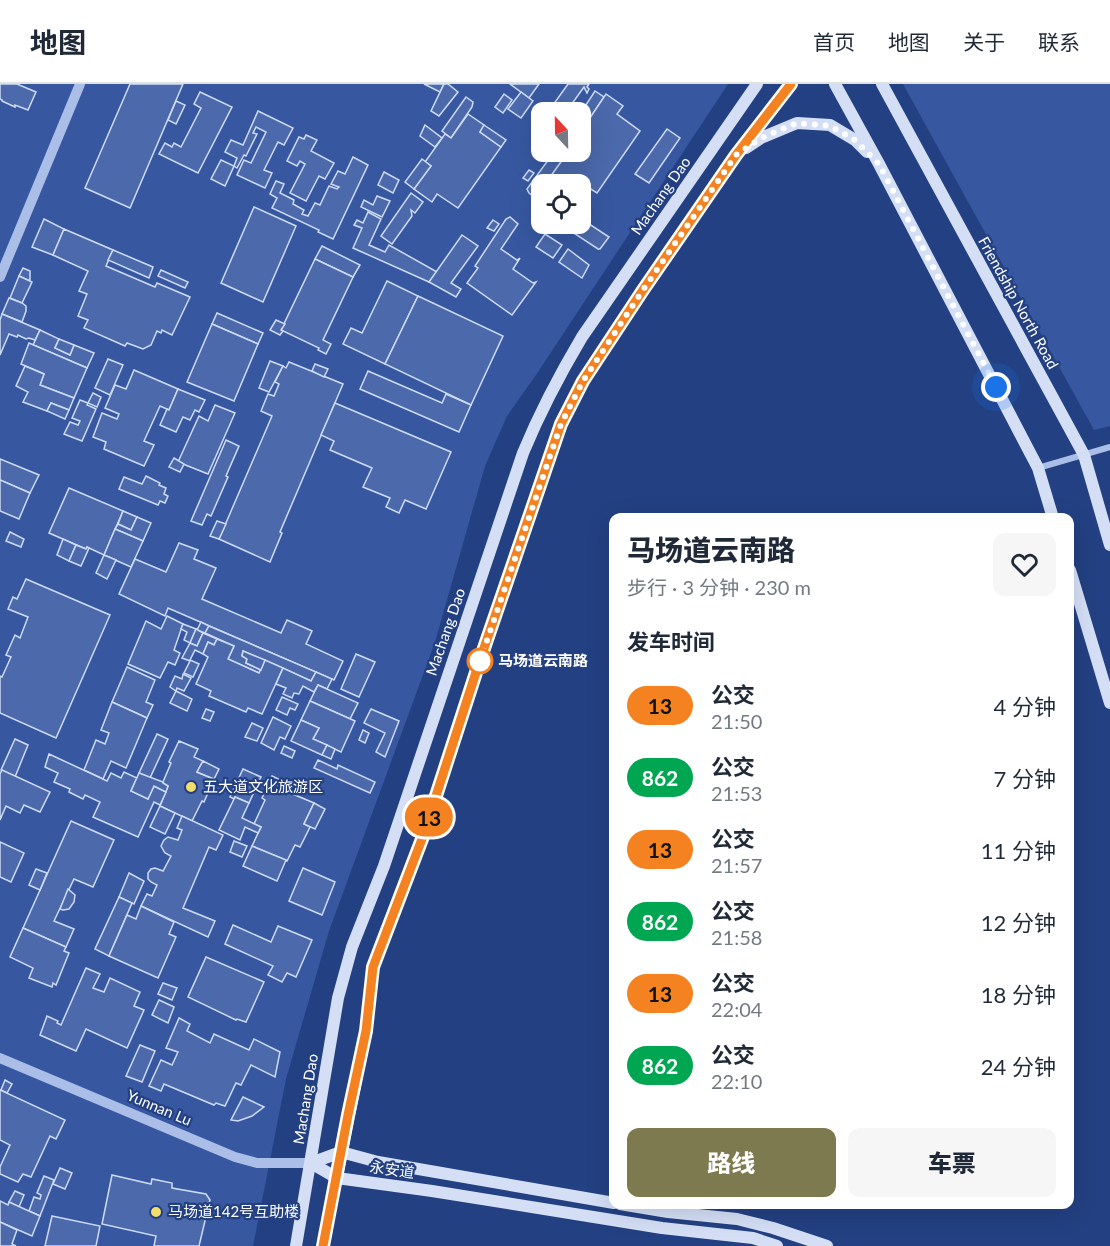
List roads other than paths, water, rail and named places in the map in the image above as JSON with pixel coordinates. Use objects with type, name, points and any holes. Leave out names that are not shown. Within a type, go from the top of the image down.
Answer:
[{"type":"main road","name":"Machang Dao","points":[[296,1246],[338,998],[352,947],[384,866],[527,443],[543,406],[582,337],[757,84]]},
{"type":"main road","points":[[323,1246],[366,1031],[373,967],[422,839],[481,657],[561,424],[583,381],[614,333],[736,155],[791,84]]},
{"type":"main road","points":[[835,84],[1038,468],[1052,513]]},
{"type":"main road","name":"Friendship North Road","points":[[882,84],[1084,455],[1110,545]]},
{"type":"main road","points":[[736,155],[761,138],[797,123],[830,126],[855,140],[879,164]]},
{"type":"main road","points":[[1074,583],[1110,703]]},
{"type":"main road","points":[[311,1162],[341,1152]]},
{"type":"main road","name":"永安道","points":[[341,1152],[378,1162],[609,1202]]},
{"type":"main road","name":"永安道","points":[[311,1162],[337,1178],[662,1228],[753,1238],[777,1246]]},
{"type":"main road","points":[[650,1209],[737,1219],[827,1246]]},
{"type":"street","points":[[0,277],[80,84]]},
{"type":"street","points":[[1038,468],[1110,447]]},
{"type":"street","name":"Yunnan Lu","points":[[0,1058],[235,1156],[257,1163],[311,1162]]},
{"type":"place","name":"马场道云南路","points":[[480,661]]},
{"type":"place","name":"五大道文化旅游区","points":[[191,787]]},
{"type":"place","name":"马场道142号互助楼","points":[[156,1212]]}]
